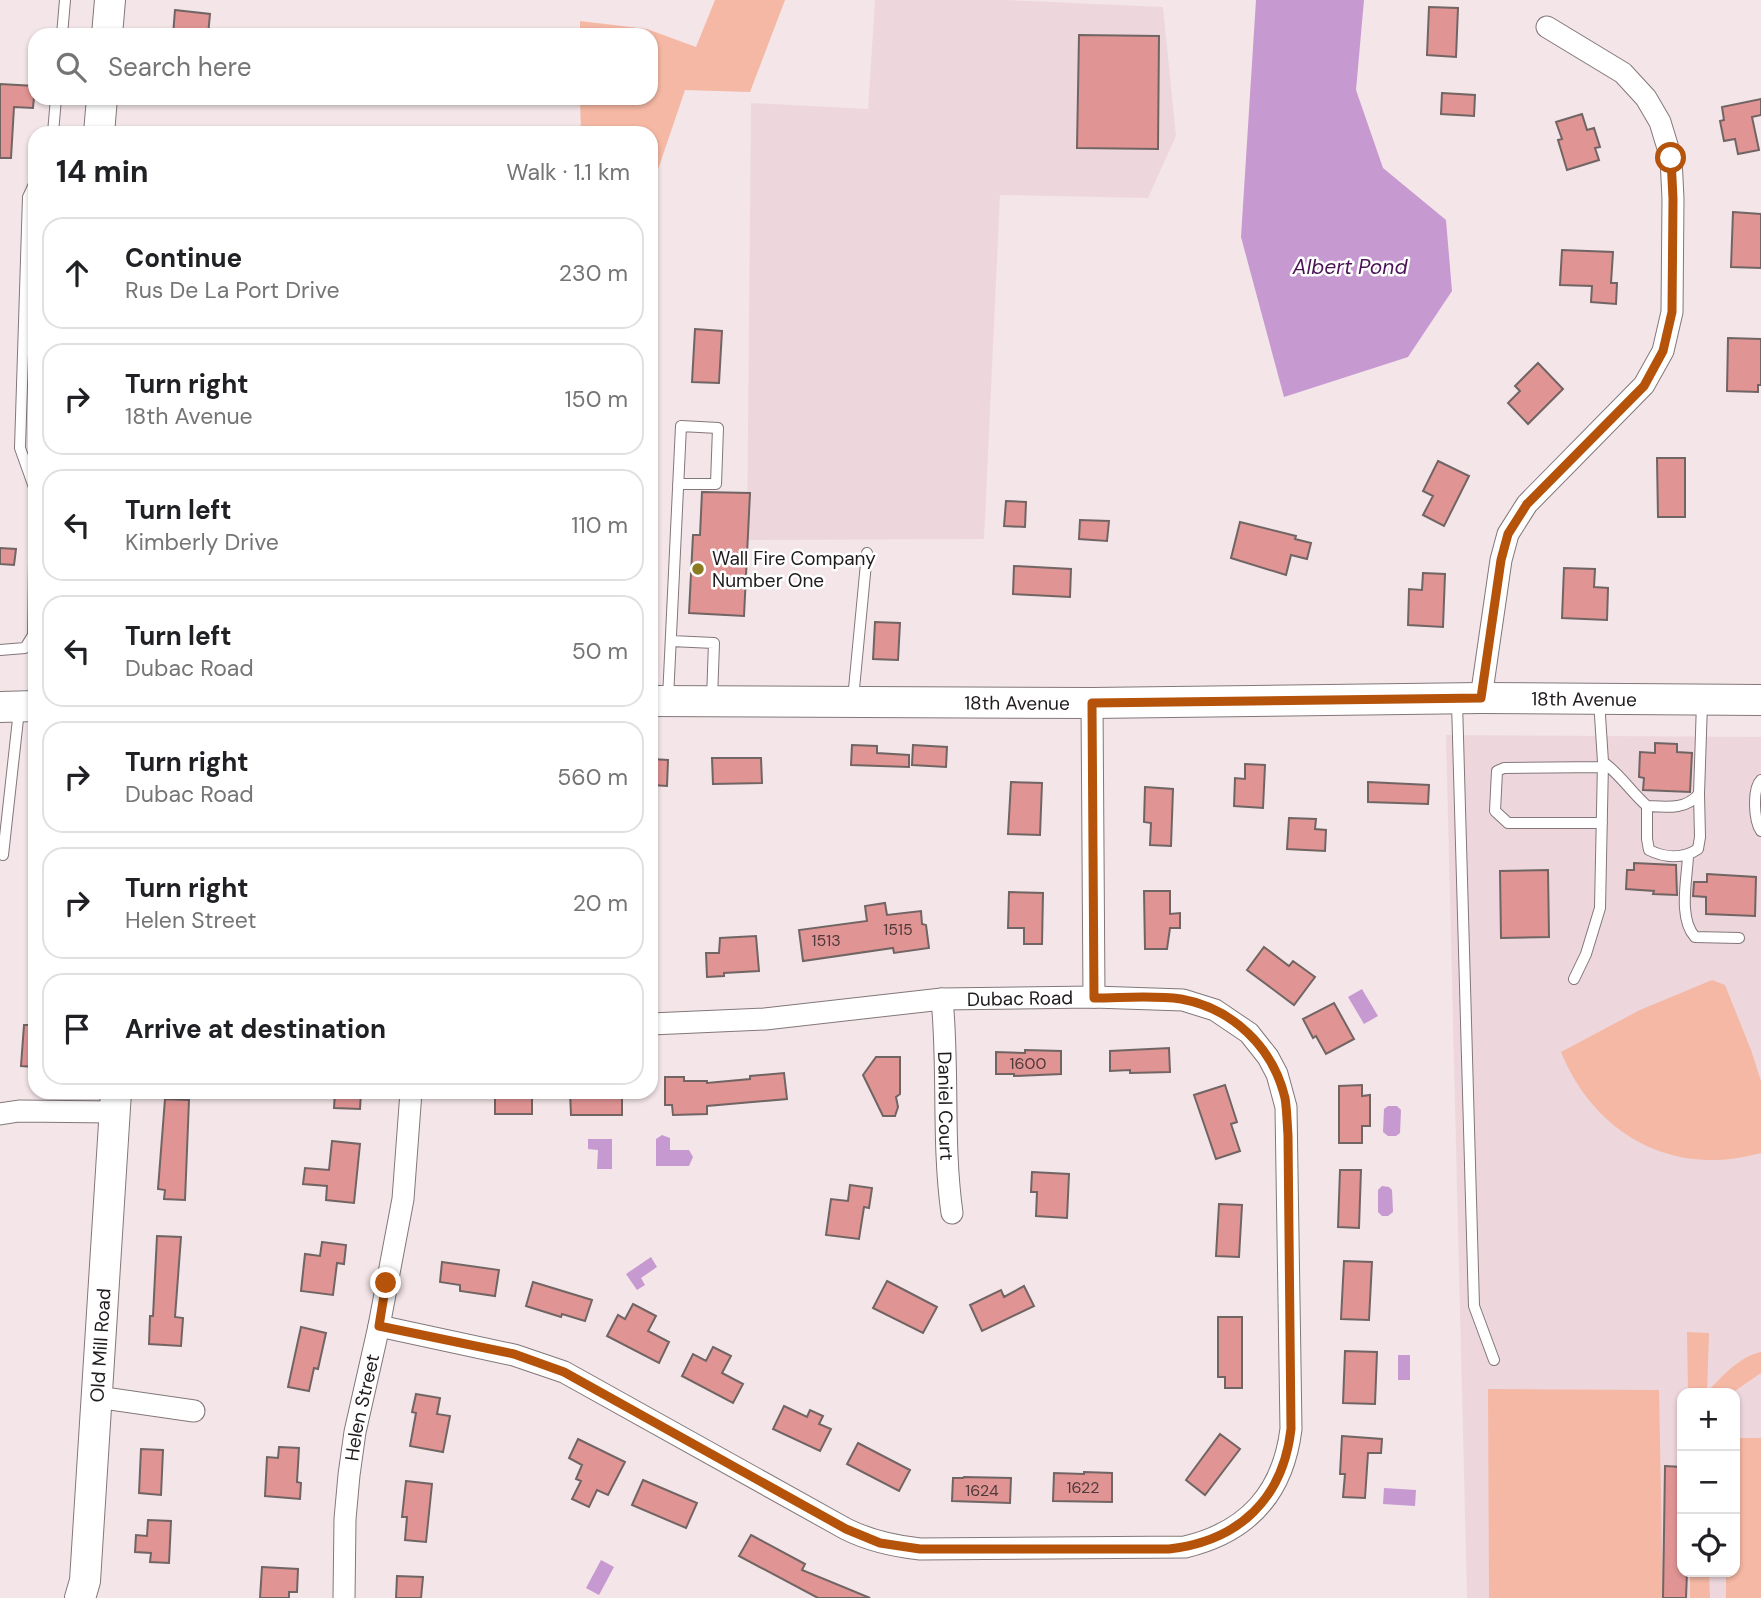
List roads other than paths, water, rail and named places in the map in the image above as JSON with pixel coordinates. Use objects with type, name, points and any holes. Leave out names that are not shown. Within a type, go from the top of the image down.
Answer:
[{"type":"street","points":[[108,28],[110,0]]},
{"type":"street","points":[[1469,698],[1508,534],[1527,504],[1644,386],[1663,351],[1672,312],[1671,158],[1660,122],[1646,98],[1623,73],[1547,27]]},
{"type":"street","points":[[100,126],[101,105]]},
{"type":"street","name":"18th Avenue","points":[[659,701],[1092,703],[1469,698],[1761,701]]},
{"type":"street","points":[[1092,703],[1094,998]]},
{"type":"street","name":"Dubac Road","points":[[379,1326],[514,1354],[564,1372],[846,1529],[880,1543],[920,1549],[1169,1549],[1203,1543],[1221,1536],[1252,1514],[1268,1495],[1281,1474],[1289,1450],[1291,1429],[1288,1135],[1284,1097],[1277,1074],[1259,1044],[1239,1025],[1215,1010],[1167,998],[942,999],[765,1019],[658,1024]]},
{"type":"street","name":"Daniel Court","points":[[942,999],[946,1043],[946,1141],[953,1213]]},
{"type":"street","name":"Helen Street","points":[[344,1598],[345,1519],[349,1475],[355,1432],[379,1326],[403,1199],[410,1099]]},
{"type":"street","points":[[0,1114],[115,1102]]},
{"type":"street","name":"Old Mill Road","points":[[80,1598],[85,1581],[115,1102]]},
{"type":"street","points":[[97,1397],[194,1411]]},
{"type":"lane","points":[[63,28],[65,0]]},
{"type":"lane","points":[[54,126],[55,105]]},
{"type":"lane","points":[[28,197],[20,447],[28,470]]},
{"type":"lane","points":[[659,701],[671,642],[678,484],[681,426],[718,428],[716,484],[678,484]]},
{"type":"lane","points":[[853,702],[867,553]]},
{"type":"lane","points":[[671,642],[714,643],[712,702]]},
{"type":"lane","points":[[0,650],[25,648],[28,643]]},
{"type":"lane","points":[[1469,698],[1474,1306],[1494,1360]]},
{"type":"lane","points":[[1574,979],[1586,954],[1600,908],[1603,764],[1599,699]]},
{"type":"lane","points":[[1647,806],[1649,850],[1660,856],[1688,856],[1698,849],[1703,700]]},
{"type":"lane","points":[[3,855],[18,707]]},
{"type":"lane","points":[[1602,823],[1508,823],[1495,811],[1497,771],[1504,768],[1603,764],[1616,771],[1629,790],[1647,806],[1672,807],[1692,803],[1699,794]]},
{"type":"lane","points":[[1761,780],[1756,789],[1757,825],[1761,831]]},
{"type":"lane","points":[[1688,856],[1686,920],[1690,931],[1695,937],[1740,938]]},
{"type":"water","name":"Albert Pond","points":[[1256,0],[1364,0],[1356,90],[1383,168],[1446,220],[1452,291],[1408,357],[1284,397],[1241,237]]},
{"type":"water","points":[[1362,989],[1378,1016],[1364,1024],[1348,997]]},
{"type":"water","points":[[1397,1106],[1401,1110],[1400,1133],[1396,1136],[1388,1136],[1383,1132],[1384,1109]]},
{"type":"water","points":[[662,1135],[670,1138],[670,1150],[689,1150],[693,1157],[689,1166],[656,1166],[656,1139]]},
{"type":"water","points":[[588,1139],[612,1139],[612,1169],[597,1169],[598,1150],[588,1149]]},
{"type":"water","points":[[1382,1186],[1392,1190],[1393,1212],[1388,1216],[1382,1216],[1378,1212],[1378,1190]]},
{"type":"water","points":[[651,1257],[657,1267],[641,1278],[645,1285],[637,1290],[626,1274]]},
{"type":"water","points":[[1398,1355],[1410,1355],[1410,1380],[1398,1380]]},
{"type":"water","points":[[1384,1488],[1416,1490],[1415,1506],[1383,1504]]},
{"type":"water","points":[[601,1560],[614,1567],[599,1595],[586,1588]]},
{"type":"place","name":"Wall Fire Company Number One","points":[[698,569]]}]
